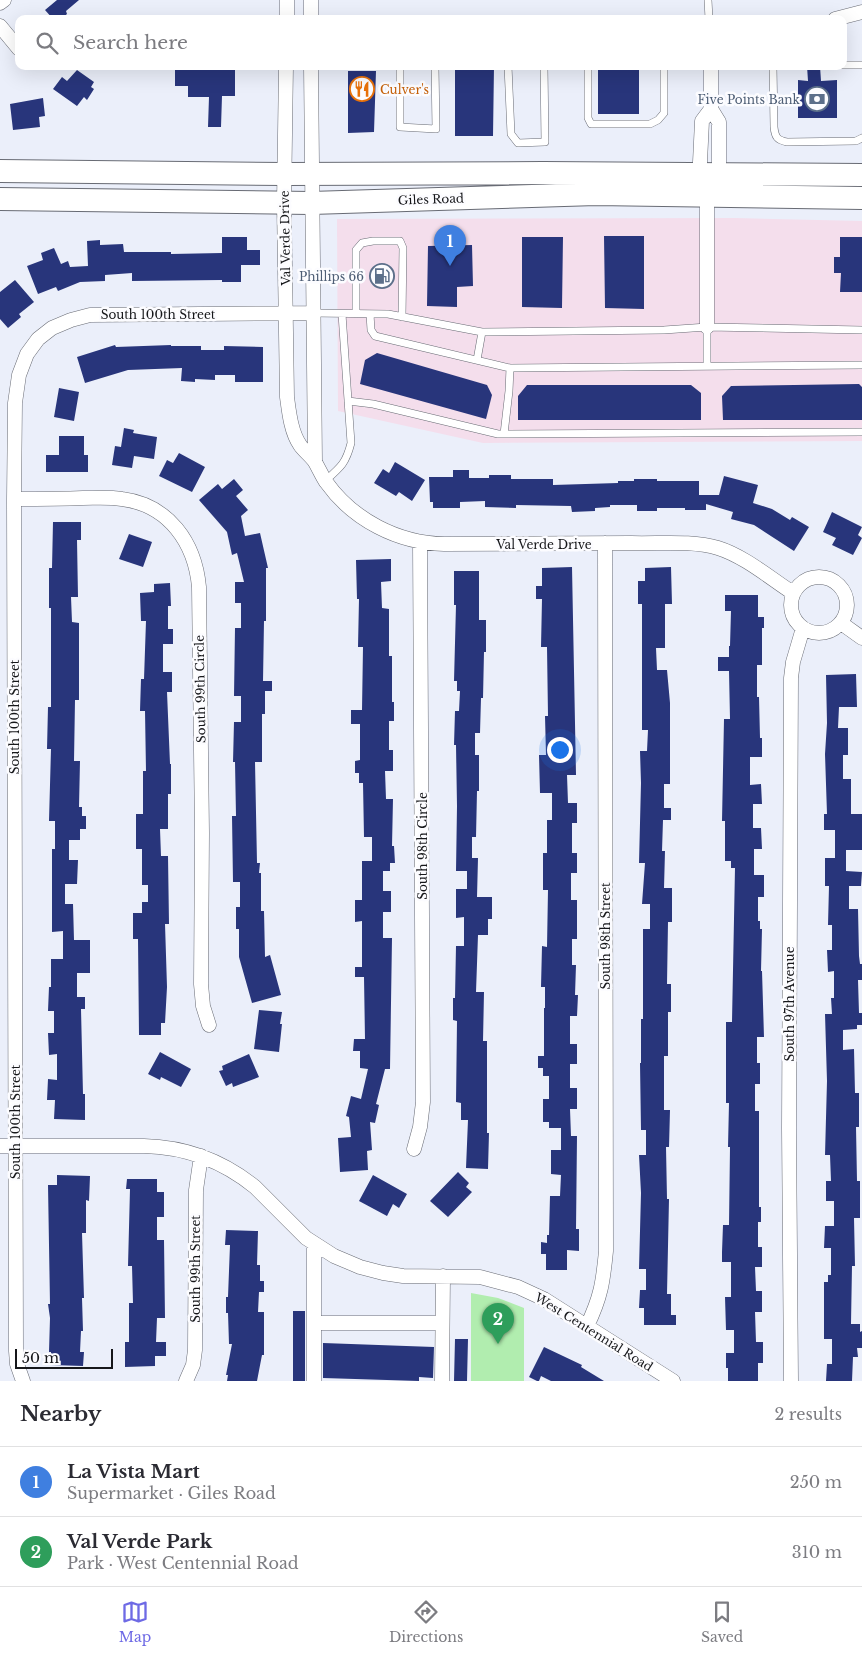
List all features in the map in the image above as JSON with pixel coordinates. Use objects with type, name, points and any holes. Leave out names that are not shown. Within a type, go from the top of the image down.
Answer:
[{"type":"main road","name":"Giles Road","points":[[0,171],[284,174],[542,172],[862,175]]},
{"type":"main road","name":"Giles Road","points":[[0,199],[312,203],[558,194],[862,198]]},
{"type":"street","points":[[0,4],[4,0]]},
{"type":"street","points":[[287,0],[287,15]]},
{"type":"street","points":[[311,0],[311,15]]},
{"type":"street","points":[[847,16],[862,12]]},
{"type":"street","points":[[0,26],[15,44]]},
{"type":"street","name":"Val Verde Drive","points":[[286,70],[284,203],[286,388],[290,419],[299,443],[315,462],[325,481],[344,503],[362,518],[390,532],[420,542],[444,544],[687,544],[717,548],[740,558],[793,593]]},
{"type":"street","name":"Val Verde Drive","points":[[311,70],[315,462]]},
{"type":"street","points":[[707,327],[707,196],[709,174],[719,122],[711,109],[711,70]]},
{"type":"street","points":[[709,174],[702,121],[711,109]]},
{"type":"street","name":"South 100th Street","points":[[23,1381],[17,1364],[16,1351],[15,1146],[14,498],[15,403],[19,375],[27,354],[38,339],[52,328],[70,320],[90,315],[313,313]]},
{"type":"street","name":"South 99th Circle","points":[[14,498],[114,498],[138,503],[160,513],[173,524],[183,537],[193,557],[197,572],[198,588],[202,834],[201,984],[209,1025]]},
{"type":"street","name":"South 98th Circle","points":[[414,1149],[420,1126],[423,1102],[420,542]]},
{"type":"street","name":"South 98th Street","points":[[587,1326],[597,1307],[602,1289],[606,1251],[605,543]]},
{"type":"street","points":[[812,578],[827,578],[836,583],[846,596],[846,615],[841,623],[834,629],[821,634],[812,633],[803,628],[794,619],[791,610],[793,593],[804,581],[812,578]]},
{"type":"street","points":[[841,623],[862,638]]},
{"type":"street","name":"South 97th Avenue","points":[[791,1381],[789,1069],[791,678],[792,662],[803,628]]},
{"type":"street","name":"West Centennial Road","points":[[0,1146],[155,1146],[179,1149],[202,1156],[233,1171],[251,1183],[300,1233],[334,1256],[373,1271],[403,1276],[480,1277],[518,1287],[544,1299],[673,1381]]},
{"type":"street","name":"South 99th Street","points":[[186,1381],[193,1365],[195,1350],[196,1190],[202,1156]]},
{"type":"street","points":[[314,1244],[314,1381]]},
{"type":"street","points":[[442,1381],[443,1276]]},
{"type":"street","points":[[314,1323],[442,1323]]},
{"type":"lane","points":[[708,0],[708,15]]},
{"type":"lane","points":[[847,65],[862,65]]},
{"type":"lane","points":[[400,70],[400,127],[436,129],[435,70]]},
{"type":"lane","points":[[508,70],[511,134],[518,143],[545,142],[544,70]]},
{"type":"lane","points":[[588,70],[588,118],[591,124],[650,124],[658,120],[664,113],[664,70]]},
{"type":"lane","points":[[773,70],[774,127],[775,136],[779,140],[787,142],[856,142],[862,138]]},
{"type":"lane","points":[[356,314],[356,250],[362,243],[400,241],[403,248],[402,317]]},
{"type":"lane","points":[[313,313],[388,314],[482,332],[664,330],[707,327],[862,330]]},
{"type":"lane","points":[[325,481],[347,459],[351,443],[342,314]]},
{"type":"lane","points":[[370,314],[372,330],[375,336],[510,368],[862,365]]},
{"type":"lane","points":[[707,327],[707,366]]},
{"type":"lane","points":[[476,360],[482,332]]},
{"type":"lane","points":[[504,434],[510,391],[510,368]]},
{"type":"lane","points":[[348,401],[373,404],[504,434],[862,432]]},
{"type":"shaded area","points":[[735,218],[862,221],[862,441],[483,443],[338,411],[337,219]]},
{"type":"green space","points":[[471,1293],[498,1298],[524,1308],[524,1381],[471,1381]]},
{"type":"building","points":[[57,0],[79,0],[66,11],[66,15],[49,15],[45,10]]},
{"type":"building","points":[[77,70],[94,82],[91,87],[94,89],[87,100],[84,97],[77,106],[53,89],[62,77],[67,81]]},
{"type":"building","points":[[175,70],[235,70],[235,96],[222,96],[221,127],[208,127],[209,97],[188,97],[188,86],[175,86]]},
{"type":"building","points":[[455,70],[494,70],[493,136],[455,136]]},
{"type":"building","points":[[598,70],[639,70],[639,114],[598,114]]},
{"type":"building","name":"Five Points Bank","points":[[807,70],[820,70],[821,81],[837,80],[837,118],[798,118],[798,80],[808,81]]},
{"type":"building","name":"Culver's","points":[[348,71],[376,71],[374,132],[348,133]]},
{"type":"building","points":[[43,98],[45,116],[39,117],[40,127],[13,130],[10,104]]},
{"type":"building","points":[[604,236],[644,236],[644,309],[605,308]]},
{"type":"building","points":[[222,237],[247,237],[247,250],[260,250],[260,265],[241,265],[241,282],[222,282],[222,280],[132,281],[132,273],[105,275],[105,281],[80,282],[58,291],[56,287],[38,294],[27,266],[43,260],[41,253],[54,248],[61,264],[68,261],[70,267],[88,266],[87,241],[100,240],[100,245],[123,244],[124,252],[171,252],[171,254],[222,253]]},
{"type":"building","points":[[522,237],[563,237],[562,308],[522,307]]},
{"type":"building","points":[[840,237],[862,237],[862,292],[840,292],[841,273],[834,273],[834,257],[840,257]]},
{"type":"building","points":[[472,245],[473,286],[457,287],[457,307],[427,306],[428,246]]},
{"type":"building","points":[[15,280],[34,302],[19,314],[21,317],[8,328],[0,319],[0,292]]},
{"type":"building","points":[[115,345],[116,347],[201,346],[201,350],[224,350],[224,346],[263,347],[263,382],[235,382],[235,375],[215,375],[215,380],[195,379],[195,382],[181,381],[182,368],[128,370],[85,383],[77,357]]},
{"type":"building","points":[[377,353],[487,385],[492,395],[486,419],[360,384],[365,360]]},
{"type":"building","points":[[859,384],[862,387],[862,420],[723,420],[722,396],[731,386]]},
{"type":"building","points":[[527,385],[691,385],[701,393],[701,420],[518,420],[518,396]]},
{"type":"building","points":[[59,388],[79,392],[74,421],[54,417]]},
{"type":"building","points":[[124,428],[134,430],[133,433],[157,437],[154,459],[134,456],[132,468],[112,465],[115,446],[121,447]]},
{"type":"building","points":[[59,436],[84,436],[84,455],[88,455],[88,472],[46,472],[46,455],[59,455]]},
{"type":"building","points":[[179,453],[205,467],[192,492],[159,476],[167,460],[173,463]]},
{"type":"building","points":[[395,462],[425,480],[412,501],[399,492],[396,496],[374,483],[383,469],[389,473]]},
{"type":"building","points":[[453,470],[469,470],[469,478],[489,478],[489,475],[511,475],[511,479],[553,479],[553,485],[618,483],[618,481],[634,481],[634,479],[699,481],[699,495],[719,495],[724,476],[758,485],[753,503],[772,509],[790,520],[792,517],[809,527],[794,551],[754,525],[731,519],[733,512],[706,504],[706,510],[657,508],[657,511],[637,511],[637,505],[610,505],[610,507],[595,508],[595,511],[572,512],[571,506],[516,505],[516,508],[485,507],[485,501],[460,502],[460,508],[433,508],[433,502],[430,502],[429,477],[453,477]]},
{"type":"building","points":[[234,479],[243,490],[236,496],[248,510],[241,516],[245,536],[260,533],[268,568],[266,568],[263,681],[272,681],[272,691],[265,691],[265,714],[262,714],[262,762],[255,762],[257,863],[260,863],[259,873],[261,873],[261,911],[264,911],[265,957],[270,955],[281,995],[252,1003],[239,957],[239,929],[236,929],[236,907],[240,907],[240,882],[233,882],[232,816],[236,816],[235,762],[233,762],[234,722],[241,722],[241,696],[234,696],[235,628],[241,628],[241,603],[235,603],[235,582],[244,582],[237,553],[232,555],[227,532],[199,500],[218,484],[222,489]]},
{"type":"building","points":[[832,512],[862,527],[858,535],[862,538],[853,555],[832,545],[836,538],[823,532]]},
{"type":"building","points":[[53,522],[81,522],[81,540],[77,540],[78,597],[71,597],[72,622],[79,623],[79,700],[75,700],[74,761],[80,761],[79,807],[82,807],[82,816],[86,816],[86,829],[80,829],[80,840],[69,840],[69,860],[78,860],[77,884],[65,884],[65,904],[73,904],[74,940],[90,940],[90,973],[77,973],[77,997],[85,997],[85,1009],[81,1009],[85,1120],[54,1119],[55,1100],[47,1100],[48,1079],[57,1080],[57,1054],[49,1055],[48,1033],[54,1033],[54,1011],[48,1011],[49,987],[51,987],[51,959],[63,959],[63,931],[52,932],[52,849],[55,849],[55,821],[49,821],[51,749],[47,749],[48,707],[51,707],[49,568],[52,568]]},
{"type":"building","points":[[129,534],[152,542],[143,567],[119,559]]},
{"type":"building","points":[[391,559],[391,581],[381,582],[382,608],[389,609],[389,656],[392,656],[392,702],[394,702],[394,721],[389,721],[389,750],[393,750],[393,771],[385,771],[386,799],[393,799],[392,846],[394,846],[395,863],[390,863],[390,871],[383,871],[383,891],[391,891],[391,912],[383,912],[383,938],[392,938],[390,1069],[385,1069],[376,1104],[379,1105],[375,1123],[370,1122],[372,1150],[367,1151],[368,1170],[340,1172],[338,1138],[351,1137],[349,1117],[346,1116],[351,1096],[361,1099],[368,1069],[360,1068],[360,1051],[353,1051],[354,1039],[365,1039],[364,977],[355,977],[355,967],[362,967],[362,921],[355,922],[355,900],[362,900],[362,861],[372,861],[372,837],[364,837],[363,783],[359,783],[359,773],[355,773],[355,761],[360,760],[360,724],[351,724],[351,710],[362,710],[363,647],[358,647],[359,599],[357,599],[356,560]]},
{"type":"building","points":[[572,567],[576,775],[567,775],[568,803],[577,803],[577,823],[572,823],[572,853],[577,853],[577,873],[571,873],[571,900],[577,900],[577,939],[572,939],[572,965],[576,965],[575,995],[578,995],[577,1016],[570,1016],[570,1044],[577,1044],[577,1064],[570,1064],[570,1088],[577,1088],[577,1109],[570,1109],[571,1136],[577,1136],[576,1229],[579,1229],[579,1251],[567,1250],[567,1270],[546,1270],[546,1254],[541,1254],[541,1242],[547,1243],[547,1235],[549,1235],[550,1196],[560,1196],[561,1175],[551,1174],[551,1150],[561,1150],[561,1128],[549,1128],[549,1122],[543,1122],[543,1099],[549,1099],[549,1076],[543,1076],[543,1068],[538,1068],[538,1056],[544,1056],[545,987],[541,987],[542,946],[547,947],[548,890],[543,890],[543,853],[547,853],[547,820],[552,820],[552,793],[540,793],[539,755],[546,755],[545,716],[548,716],[547,647],[541,647],[542,599],[536,599],[536,586],[542,586],[542,568]]},
{"type":"building","points":[[671,567],[672,604],[665,604],[665,648],[656,648],[657,670],[667,670],[670,703],[670,784],[664,784],[664,808],[671,808],[671,820],[663,820],[662,851],[665,851],[664,888],[672,888],[672,922],[668,922],[667,984],[671,984],[671,1012],[668,1012],[668,1056],[664,1056],[664,1110],[670,1110],[669,1147],[666,1147],[667,1199],[669,1199],[667,1294],[671,1294],[671,1315],[676,1315],[676,1325],[644,1325],[644,1308],[639,1308],[640,1290],[646,1290],[646,1269],[639,1269],[641,1193],[639,1155],[646,1155],[646,1130],[641,1130],[640,1063],[641,1019],[643,1019],[643,929],[650,929],[650,904],[642,904],[645,863],[639,863],[640,751],[647,751],[648,730],[642,730],[642,604],[638,604],[638,581],[645,581],[645,568]]},
{"type":"building","points":[[454,571],[479,571],[479,620],[486,620],[486,652],[484,652],[480,733],[475,733],[475,755],[479,755],[479,791],[477,791],[476,837],[472,837],[472,858],[478,858],[477,897],[492,897],[492,919],[488,919],[488,935],[478,935],[476,992],[484,992],[483,1041],[487,1041],[488,1169],[466,1168],[468,1120],[461,1120],[461,1103],[456,1102],[457,1021],[453,1020],[453,998],[455,998],[456,946],[464,946],[464,917],[456,918],[456,889],[467,889],[467,871],[456,871],[457,806],[456,745],[454,745],[455,711],[459,711],[460,691],[457,691],[457,681],[454,681],[456,605],[454,605]]},
{"type":"building","points":[[170,583],[171,606],[168,606],[168,629],[173,629],[173,644],[163,644],[163,672],[172,672],[172,692],[167,692],[171,794],[168,794],[168,829],[160,829],[161,856],[168,856],[169,924],[165,924],[167,987],[165,1023],[161,1023],[161,1035],[139,1035],[138,939],[133,939],[133,913],[142,913],[142,902],[148,902],[148,885],[142,885],[142,849],[136,849],[136,814],[143,814],[143,771],[146,771],[145,711],[140,711],[141,679],[144,679],[146,621],[141,621],[140,593],[154,592],[154,584]]},
{"type":"building","points":[[725,595],[758,595],[758,617],[764,617],[764,628],[762,628],[762,665],[757,665],[757,697],[759,697],[762,757],[750,757],[750,785],[761,784],[762,804],[753,804],[753,828],[761,828],[762,849],[754,849],[754,875],[764,875],[764,897],[758,897],[758,921],[760,921],[760,929],[762,929],[761,971],[764,1037],[757,1037],[757,1063],[760,1063],[760,1084],[755,1084],[755,1111],[759,1111],[759,1207],[761,1207],[761,1222],[758,1222],[758,1247],[762,1247],[762,1267],[755,1267],[756,1291],[762,1291],[762,1312],[755,1312],[756,1342],[763,1342],[763,1363],[758,1363],[758,1381],[728,1381],[728,1368],[726,1368],[726,1353],[734,1353],[734,1330],[726,1330],[725,1297],[731,1297],[731,1262],[722,1262],[722,1252],[723,1225],[729,1225],[730,1147],[728,1147],[729,1103],[726,1103],[726,1022],[732,1022],[735,868],[731,868],[731,861],[725,861],[725,821],[722,821],[724,719],[730,719],[729,671],[718,671],[718,657],[729,657],[731,611],[725,611]]},
{"type":"building","points":[[856,674],[857,707],[839,707],[838,728],[848,728],[848,755],[843,755],[843,779],[851,779],[851,814],[862,814],[862,850],[846,850],[846,871],[862,872],[861,886],[849,886],[849,909],[858,909],[859,956],[860,964],[862,964],[862,980],[858,980],[859,1013],[862,1013],[862,1025],[857,1025],[857,1029],[843,1030],[843,1050],[854,1049],[855,1093],[859,1093],[859,1127],[856,1127],[857,1181],[860,1181],[860,1218],[854,1218],[855,1266],[852,1266],[851,1324],[860,1324],[862,1348],[857,1348],[858,1357],[853,1357],[852,1381],[826,1381],[827,1364],[832,1364],[832,1339],[824,1339],[824,1282],[828,1282],[828,1275],[831,1275],[831,1248],[824,1248],[825,1226],[834,1226],[834,1201],[826,1201],[826,1181],[831,1181],[830,1155],[825,1155],[827,1081],[825,1014],[832,1014],[831,998],[834,998],[834,971],[828,972],[827,950],[832,950],[832,925],[828,925],[829,886],[825,886],[825,858],[835,858],[835,830],[824,830],[824,814],[827,814],[825,754],[827,723],[826,675]]},
{"type":"building","points":[[259,1010],[282,1012],[279,1052],[254,1049]]},
{"type":"building","points":[[160,1052],[191,1069],[181,1087],[161,1077],[160,1080],[148,1074]]},
{"type":"building","points":[[249,1054],[259,1077],[233,1087],[232,1083],[226,1086],[219,1071],[223,1070],[222,1066]]},
{"type":"building","points":[[458,1172],[469,1183],[466,1187],[472,1192],[448,1217],[430,1201]]},
{"type":"building","points":[[57,1175],[90,1176],[89,1201],[86,1200],[86,1233],[82,1233],[84,1298],[82,1298],[83,1331],[81,1331],[80,1352],[84,1352],[83,1366],[51,1365],[51,1352],[49,1352],[48,1185],[57,1185]]},
{"type":"building","points":[[373,1175],[407,1194],[399,1208],[393,1204],[387,1216],[359,1201]]},
{"type":"building","points":[[127,1179],[157,1179],[157,1192],[164,1192],[164,1217],[157,1217],[157,1240],[164,1240],[165,1318],[157,1318],[156,1342],[166,1342],[166,1356],[155,1356],[155,1366],[125,1367],[125,1342],[129,1342],[129,1303],[133,1303],[132,1266],[128,1266],[130,1189],[126,1189]]},
{"type":"building","points":[[226,1230],[258,1231],[257,1265],[260,1265],[260,1281],[264,1281],[264,1292],[259,1292],[258,1312],[264,1312],[264,1355],[262,1355],[257,1381],[227,1381],[228,1375],[226,1375],[232,1344],[229,1344],[228,1313],[226,1313],[230,1245],[225,1245]]},
{"type":"building","points":[[293,1311],[305,1311],[305,1381],[293,1381]]},
{"type":"building","points":[[455,1339],[468,1339],[467,1381],[454,1381]]},
{"type":"building","points":[[323,1343],[434,1347],[433,1378],[419,1377],[419,1381],[323,1378]]},
{"type":"building","points":[[544,1347],[582,1365],[581,1367],[604,1381],[551,1381],[541,1376],[539,1381],[537,1381],[529,1377]]},
{"type":"place","name":"Culver's","points":[[362,89]]},
{"type":"place","name":"Five Points Bank","points":[[817,99]]},
{"type":"place","name":"La Vista Mart","points":[[450,266]]},
{"type":"place","name":"Phillips 66","points":[[382,276]]},
{"type":"place","name":"Val Verde Park","points":[[498,1344]]}]
